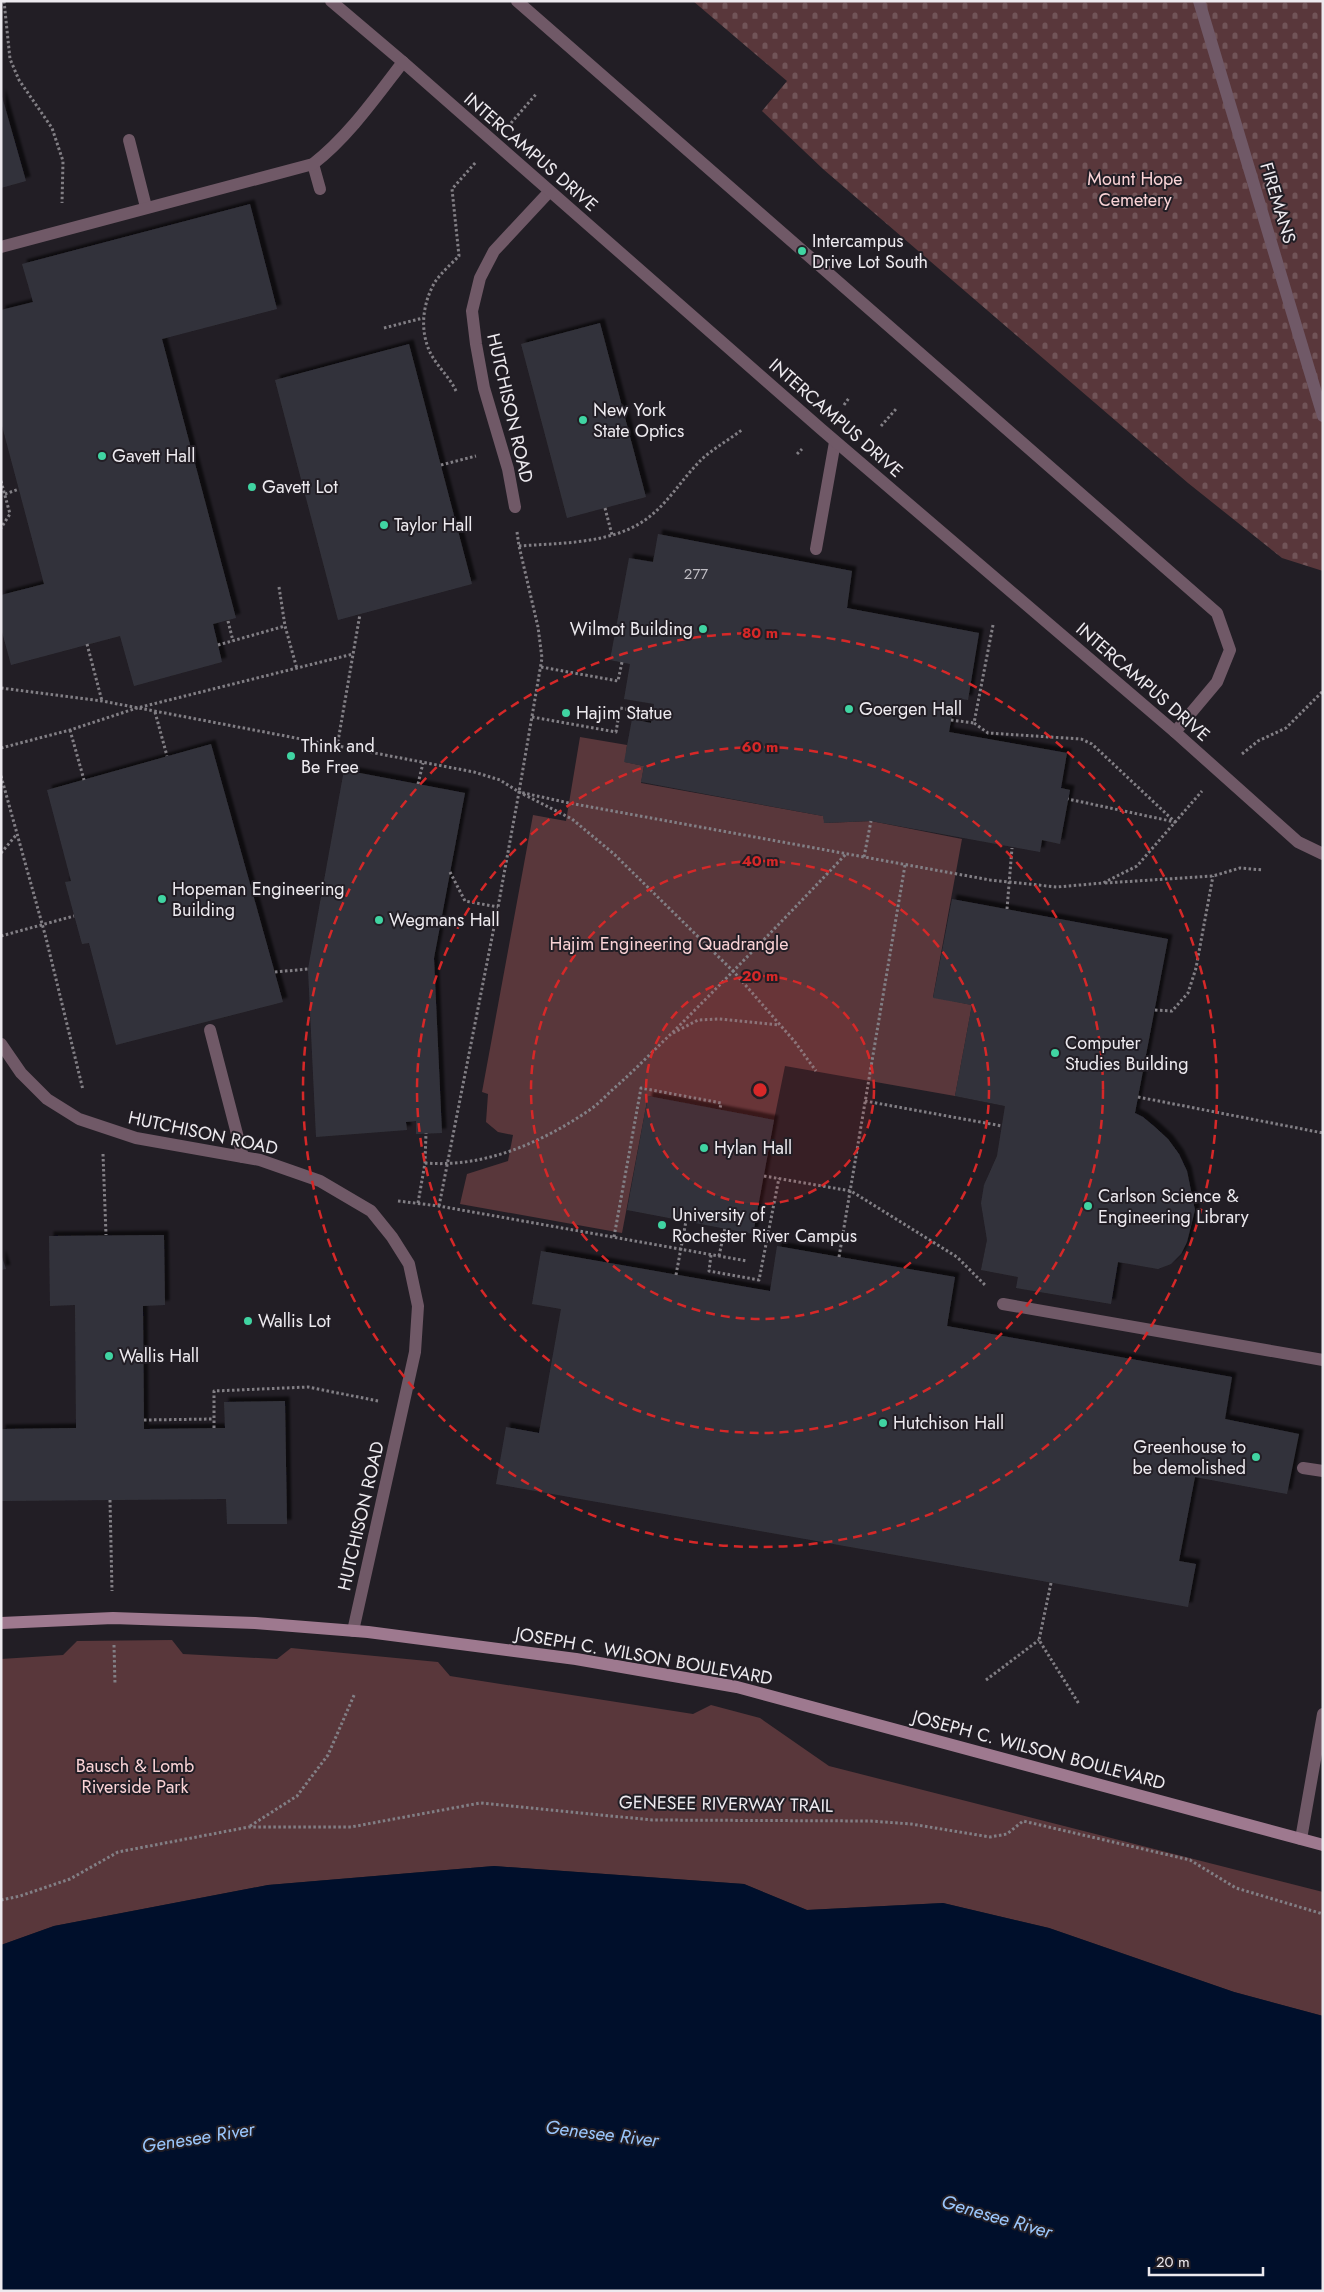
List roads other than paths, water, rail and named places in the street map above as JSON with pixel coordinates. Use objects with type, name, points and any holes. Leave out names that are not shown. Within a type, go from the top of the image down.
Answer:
[{"type":"street","name":"INTERCAMPUS DRIVE","points":[[331,1],[403,62],[835,442],[1175,732],[1298,842],[1323,854]]},
{"type":"street","points":[[516,1],[1217,613],[1230,650],[1217,682],[1175,732]]},
{"type":"street","name":"FIREMANS","points":[[1199,1],[1323,416]]},
{"type":"street","points":[[1,247],[313,164],[338,140],[403,62]]},
{"type":"street","points":[[129,140],[146,207]]},
{"type":"street","points":[[313,164],[320,189]]},
{"type":"street","name":"HUTCHISON ROAD","points":[[515,507],[508,469],[484,388],[472,310],[480,278],[494,251],[549,192]]},
{"type":"street","points":[[816,549],[835,442]]},
{"type":"street","points":[[210,1030],[242,1157]]},
{"type":"street","name":"HUTCHISON ROAD","points":[[1,1044],[21,1073],[40,1092],[79,1119],[136,1138],[260,1160],[320,1181],[350,1197],[371,1211],[392,1237],[409,1264],[418,1306],[415,1352],[353,1631]]},
{"type":"street","points":[[1004,1304],[1323,1360]]},
{"type":"street","points":[[1303,1468],[1323,1472]]},
{"type":"street","name":"JOSEPH C. WILSON BOULEVARD","points":[[1,1623],[113,1618],[185,1619],[353,1631],[480,1646],[737,1687],[1323,1845]]},
{"type":"street","points":[[1301,1839],[1323,1714]]},
{"type":"water","name":"Genesee River","points":[[494,1866],[744,1884],[807,1910],[943,1903],[1049,1928],[1234,1992],[1323,2016],[1323,2291],[1,2291],[1,1945],[54,1926],[268,1885]]},
{"type":"place","name":"Intercampus Drive Lot South","points":[[802,251]]},
{"type":"place","name":"New York State Optics","points":[[583,420]]},
{"type":"place","name":"Gavett Hall","points":[[102,456]]},
{"type":"place","name":"Gavett Lot","points":[[252,487]]},
{"type":"place","name":"Taylor Hall","points":[[384,525]]},
{"type":"place","name":"Wilmot Building","points":[[703,629]]},
{"type":"place","name":"Goergen Hall","points":[[849,709]]},
{"type":"place","name":"Hajim Statue","points":[[566,713]]},
{"type":"place","name":"Think and Be Free","points":[[291,756]]},
{"type":"place","name":"Hopeman Engineering Building","points":[[162,899]]},
{"type":"place","name":"Wegmans Hall","points":[[379,920]]},
{"type":"place","name":"Computer Studies Building","points":[[1055,1053]]},
{"type":"place","name":"Hylan Hall","points":[[704,1148]]},
{"type":"place","name":"Carlson Science & Engineering Library","points":[[1088,1206]]},
{"type":"place","name":"University of Rochester River Campus","points":[[662,1225]]},
{"type":"place","name":"Wallis Lot","points":[[248,1321]]},
{"type":"place","name":"Wallis Hall","points":[[109,1356]]},
{"type":"place","name":"Hutchison Hall","points":[[883,1423]]},
{"type":"place","name":"Greenhouse to be demolished","points":[[1256,1457]]},
{"type":"park label","name":"Mount Hope Cemetery","points":[[1135,189]]},
{"type":"park label","name":"Hajim Engineering Quadrangle","points":[[669,944]]},
{"type":"park label","name":"Bausch & Lomb Riverside Park","points":[[135,1776]]}]
